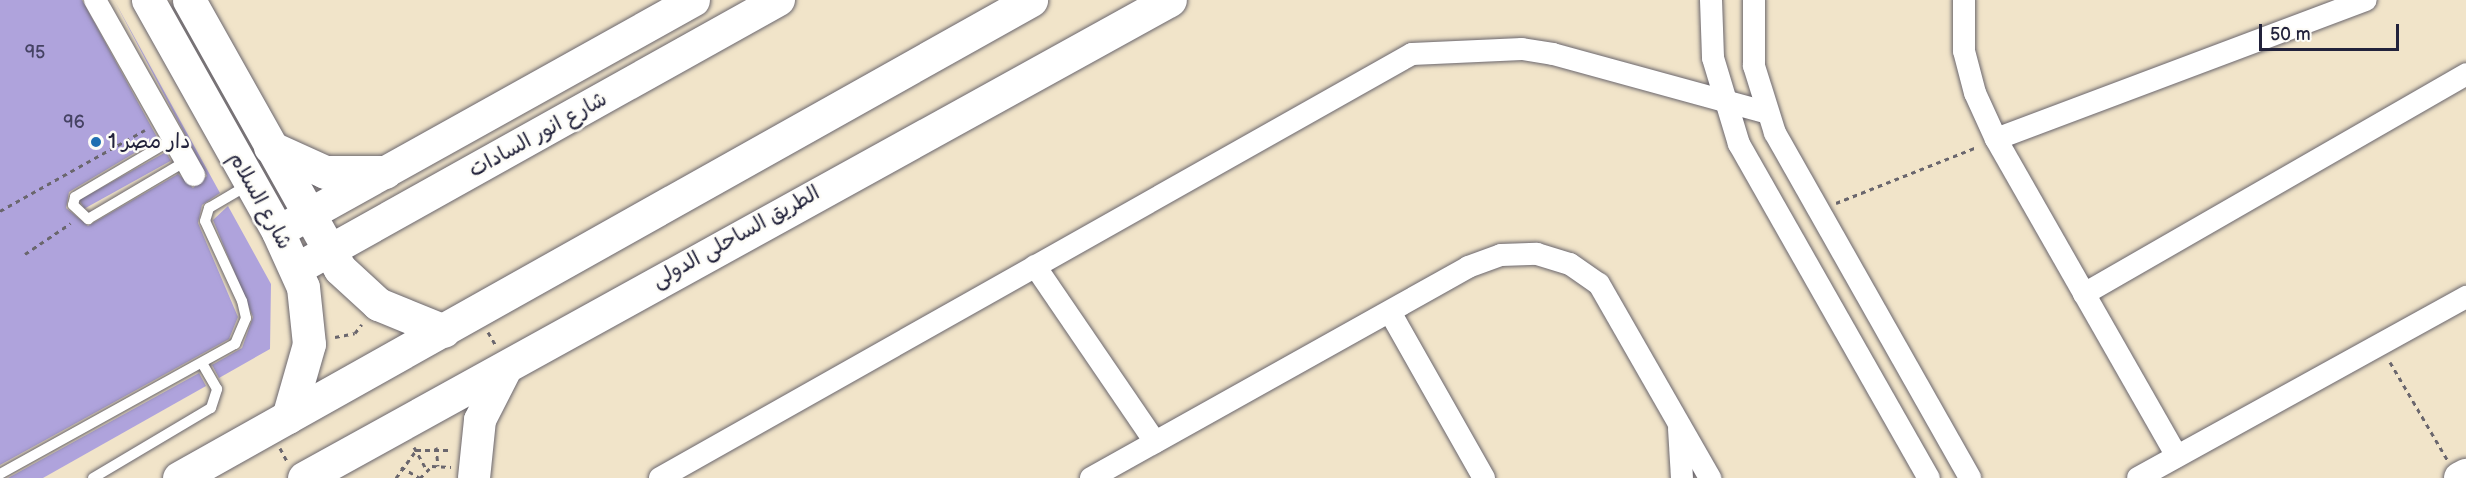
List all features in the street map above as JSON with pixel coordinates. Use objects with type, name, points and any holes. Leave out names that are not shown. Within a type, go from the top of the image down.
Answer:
[{"type":"main road","name":"شارع السلام","points":[[148,0],[279,232],[297,269],[309,334],[302,381],[279,423]]},
{"type":"main road","name":"شارع السلام","points":[[189,0],[329,251],[353,284],[378,304],[444,331]]},
{"type":"main road","name":"شارع انور السادات","points":[[279,232],[694,0]]},
{"type":"main road","name":"شارع انور السادات","points":[[297,269],[740,9],[779,0]]},
{"type":"main road","points":[[179,478],[444,331],[711,175],[1031,0]]},
{"type":"main road","name":"الطريق الساحلى الدولى","points":[[298,473],[507,367],[1170,0]]},
{"type":"main road","points":[[270,147],[325,172],[386,172]]},
{"type":"main road","points":[[474,468],[480,420],[507,367]]},
{"type":"main road","points":[[322,478],[335,478]]},
{"type":"street","points":[[95,0],[190,168]]},
{"type":"street","points":[[1711,0],[1713,58],[1722,98],[1739,144],[1929,478]]},
{"type":"street","points":[[1754,0],[1754,66],[1766,112],[1818,210],[1970,478]]},
{"type":"street","points":[[1964,0],[1964,51],[1996,140],[2177,456]]},
{"type":"street","points":[[1996,140],[2366,0]]},
{"type":"street","points":[[660,478],[1412,54],[1522,49],[1722,98],[1766,112]]},
{"type":"street","points":[[2084,294],[2466,74]]},
{"type":"street","points":[[1090,478],[1468,267],[1501,255],[1537,255],[1570,264],[1599,284],[1710,478]]},
{"type":"street","points":[[1035,266],[1155,442]]},
{"type":"street","points":[[2138,478],[2466,297]]},
{"type":"street","points":[[1390,312],[1484,478]]},
{"type":"street","points":[[1679,423],[1682,478]]},
{"type":"lane","points":[[168,130],[75,197],[81,217],[88,219],[190,168]]},
{"type":"lane","points":[[0,474],[229,350],[246,318],[205,221],[209,208],[251,183]]},
{"type":"lane","points":[[93,478],[211,408],[217,388],[203,365]]},
{"type":"path","points":[[0,211],[168,130]]},
{"type":"path","points":[[1818,210],[1996,140]]},
{"type":"path","points":[[25,254],[81,217]]},
{"type":"path","points":[[309,334],[345,337],[378,304]]},
{"type":"path","points":[[477,312],[507,367]]},
{"type":"path","points":[[2379,345],[2460,474]]},
{"type":"path","points":[[279,423],[298,473]]},
{"type":"path","points":[[396,478],[401,467],[416,450],[436,447],[474,468]]},
{"type":"path","points":[[436,447],[438,466]]},
{"type":"path","points":[[401,467],[420,478],[438,466],[474,468]]},
{"type":"building","name":"دار مصر 1","points":[[0,0],[82,0],[158,139],[69,192],[66,208],[88,226],[178,174],[193,188],[207,176],[114,0],[220,193],[202,205],[198,223],[238,317],[229,339],[0,465]]},
{"type":"building","points":[[166,152],[171,161],[84,209],[79,200]]},
{"type":"building","points":[[228,206],[271,284],[270,349],[219,378],[212,365],[242,348],[253,317],[213,220]]},
{"type":"building","points":[[199,373],[206,386],[43,478],[8,478]]},
{"type":"place","name":"دار مصر 1","points":[[96,142]]}]
